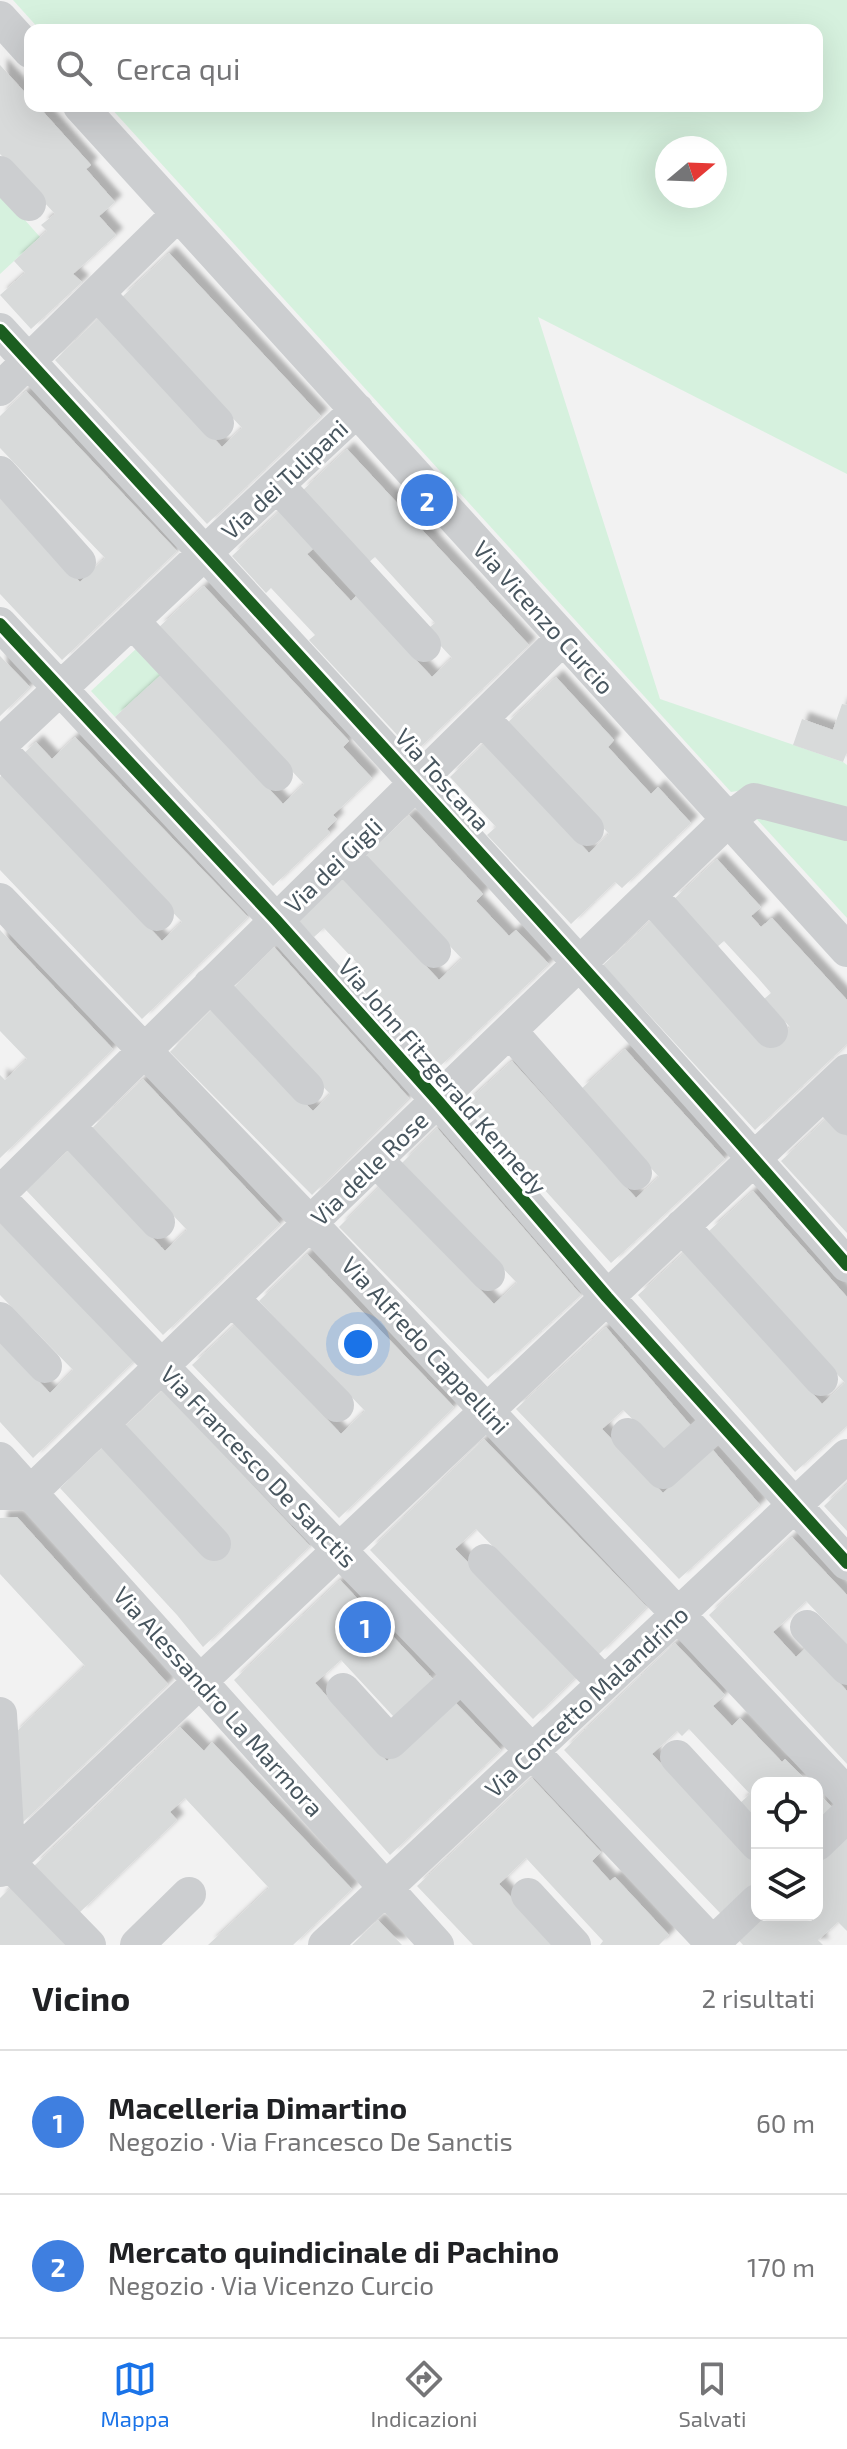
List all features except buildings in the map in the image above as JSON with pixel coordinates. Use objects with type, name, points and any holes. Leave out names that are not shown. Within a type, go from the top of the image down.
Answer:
[{"type":"street","points":[[0,18],[24,44]]},
{"type":"street","name":"Via Vicenzo Curcio","points":[[85,112],[847,950]]},
{"type":"street","points":[[0,173],[29,204]]},
{"type":"street","points":[[0,389],[178,214]]},
{"type":"street","points":[[98,294],[217,423]]},
{"type":"street","name":"Via Toscana","points":[[0,330],[417,782],[847,1265]]},
{"type":"street","name":"Via dei Tulipani","points":[[0,748],[59,688],[357,410]]},
{"type":"street","points":[[0,473],[79,562]]},
{"type":"street","points":[[277,485],[424,645]]},
{"type":"street","points":[[132,621],[276,774]]},
{"type":"street","name":"Via John Fitzgerald Kennedy","points":[[0,624],[276,920],[607,1297],[847,1563]]},
{"type":"street","name":"Via dei Gigli","points":[[0,1193],[563,638]]},
{"type":"street","points":[[482,718],[587,829]]},
{"type":"street","points":[[0,748],[157,914]]},
{"type":"street","name":"Via delle Rose","points":[[15,1493],[102,1424],[728,820],[754,800],[847,824]]},
{"type":"street","points":[[343,855],[434,951]]},
{"type":"street","points":[[650,895],[771,1031]]},
{"type":"street","name":"Via Alfredo Cappellini","points":[[0,900],[311,1224],[847,1794]]},
{"type":"street","points":[[210,985],[307,1088]]},
{"type":"street","points":[[510,1031],[635,1173]]},
{"type":"street","points":[[4,1867],[836,1082],[847,1118]]},
{"type":"street","points":[[68,1126],[158,1222]]},
{"type":"street","points":[[377,1161],[488,1274]]},
{"type":"street","name":"Via Francesco De Sanctis","points":[[0,1199],[461,1676],[713,1944]]},
{"type":"street","points":[[682,1226],[821,1379]]},
{"type":"street","points":[[233,1299],[337,1405]]},
{"type":"street","points":[[0,1319],[45,1366]]},
{"type":"street","points":[[628,1435],[663,1472],[719,1422]]},
{"type":"street","points":[[102,1424],[214,1544]]},
{"type":"street","name":"Via Concetto Malandrino","points":[[325,1945],[847,1456]]},
{"type":"street","name":"Via Alessandro La Marmora","points":[[0,1459],[15,1493],[201,1680],[437,1945]]},
{"type":"street","points":[[485,1561],[604,1683]]},
{"type":"street","points":[[807,1627],[847,1668]]},
{"type":"street","points":[[343,1690],[390,1742],[461,1676]]},
{"type":"street","points":[[0,1714],[4,1867],[89,1945]]},
{"type":"street","points":[[677,1757],[751,1837]]},
{"type":"street","points":[[823,1838],[847,1815]]},
{"type":"street","points":[[137,1945],[189,1894]]},
{"type":"street","points":[[528,1895],[574,1945]]},
{"type":"street","points":[[713,1944],[751,1907]]},
{"type":"green space","points":[[13,0],[847,0],[847,474],[538,317],[660,699],[847,765],[847,808],[756,788],[731,792],[114,112],[823,112],[823,24],[35,24]]},
{"type":"green space","points":[[0,192],[40,237],[0,274]]},
{"type":"green space","points":[[137,648],[162,674],[115,717],[91,691]]},
{"type":"green space","points":[[753,815],[847,835],[847,918]]},
{"type":"cycle path","points":[[0,330],[533,912],[847,1265]]},
{"type":"cycle path","points":[[0,624],[276,920],[607,1297],[847,1563]]},
{"type":"place","name":"Mercato quindicinale di Pachino","points":[[427,500]]},
{"type":"place","name":"Macelleria Dimartino","points":[[365,1627]]}]
